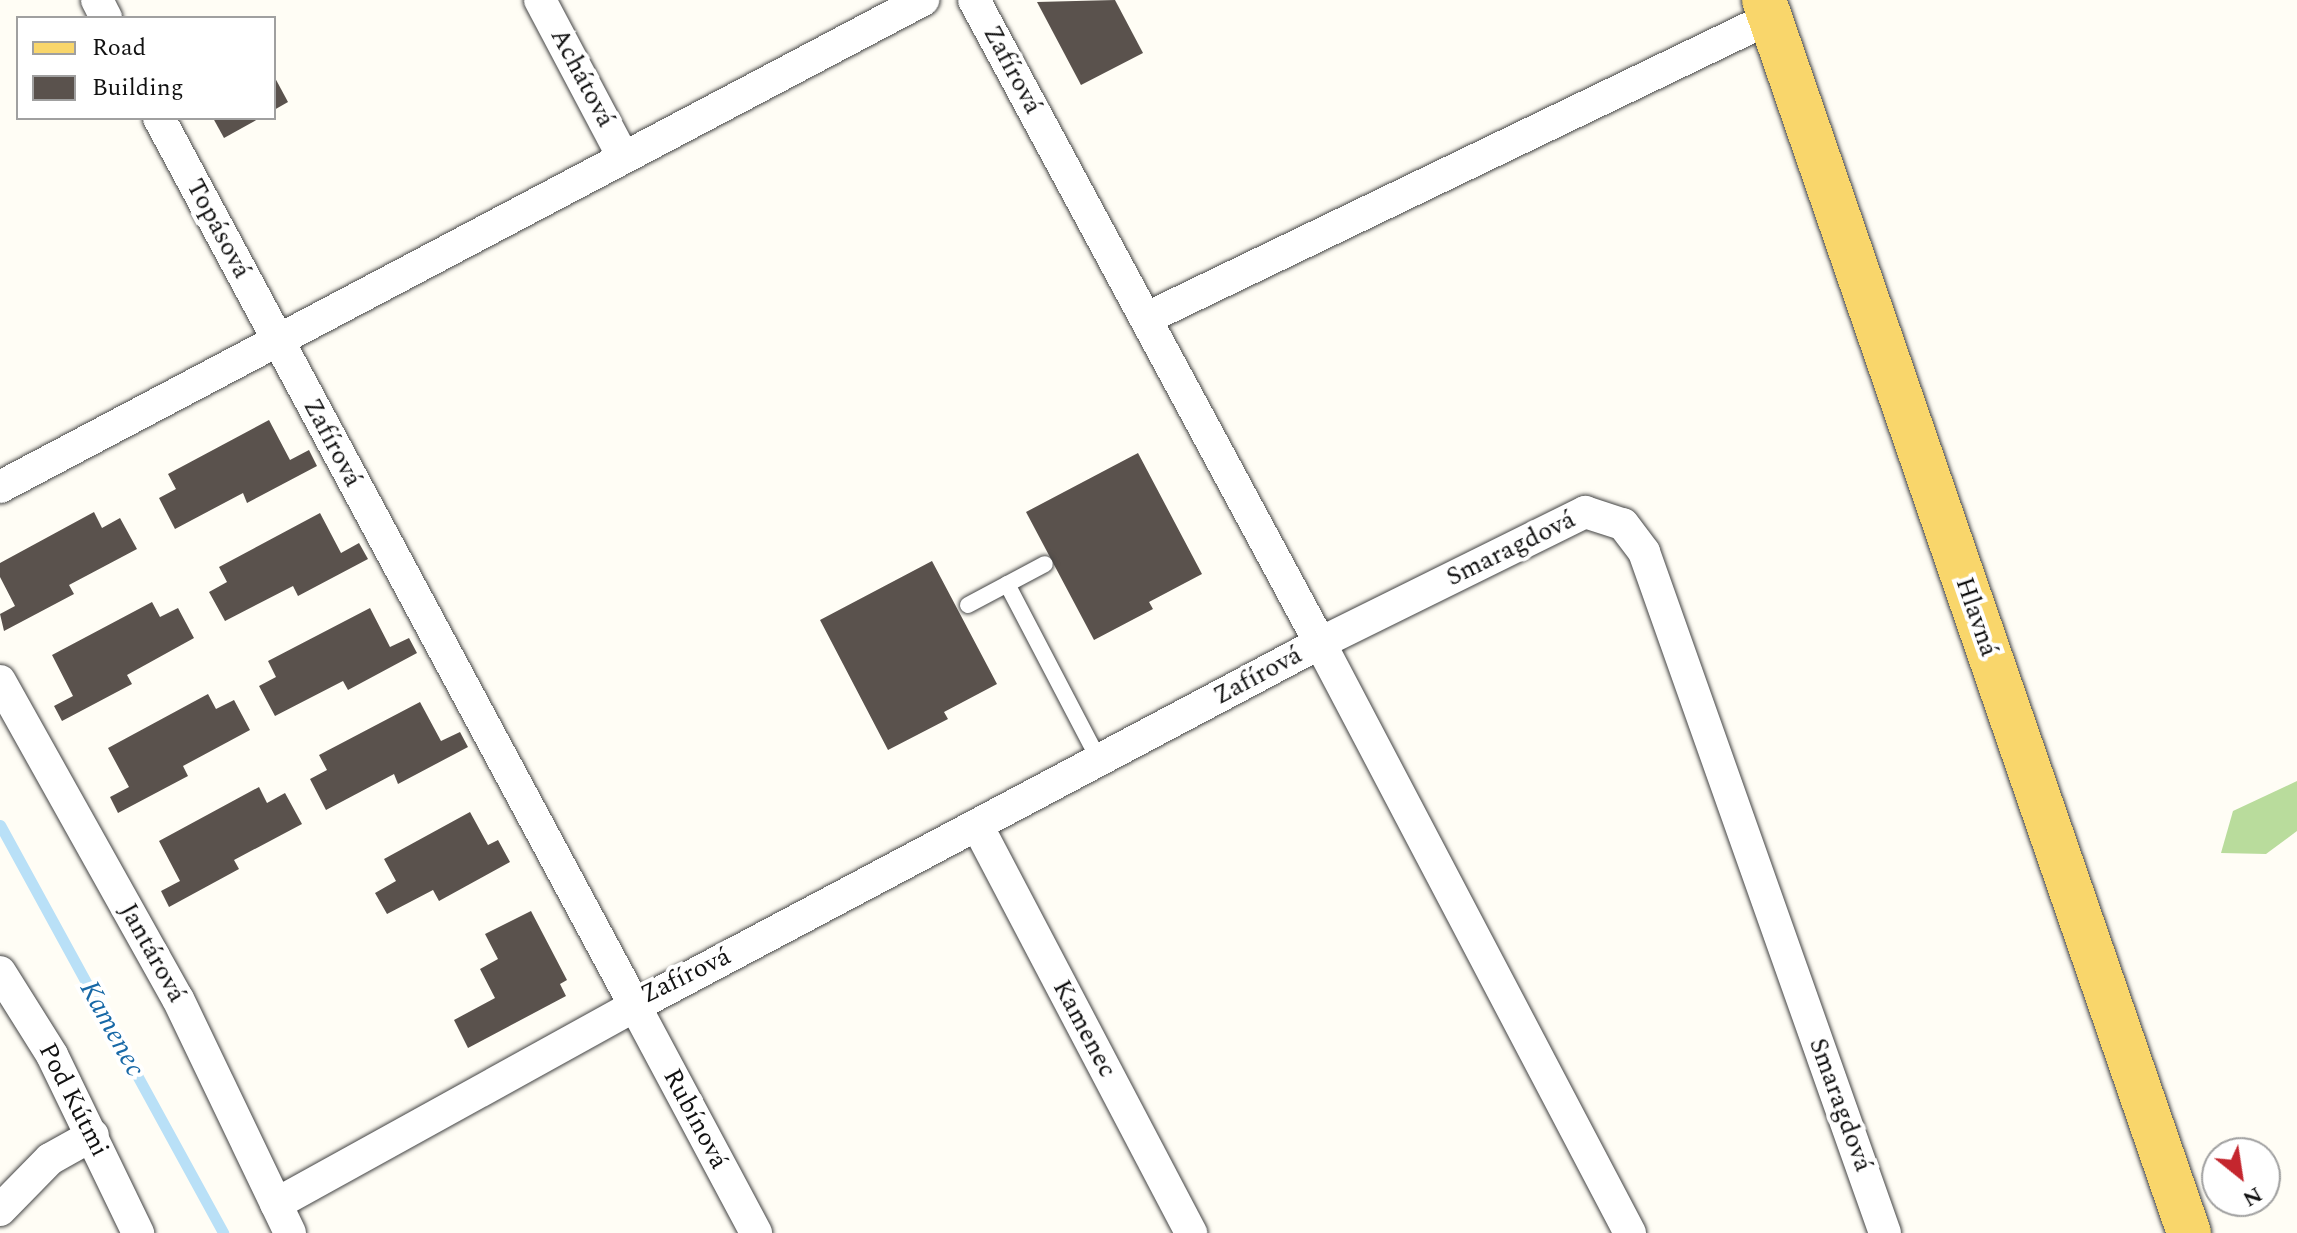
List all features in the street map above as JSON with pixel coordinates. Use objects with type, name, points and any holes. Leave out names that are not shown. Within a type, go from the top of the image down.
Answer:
[{"type":"main road","name":"Hlavná","points":[[1767,9],[2189,1233]]},
{"type":"street","name":"Achátová","points":[[540,0],[623,157]]},
{"type":"street","points":[[0,487],[923,0]]},
{"type":"street","name":"Zafírová","points":[[277,339],[635,1006],[1320,643],[974,0]]},
{"type":"street","points":[[1147,318],[1767,9]]},
{"type":"street","name":"Topásová","points":[[160,120],[277,339]]},
{"type":"street","name":"Smaragdová","points":[[1320,643],[1585,512],[1623,524],[1644,552],[1885,1233]]},
{"type":"street","points":[[1320,643],[1630,1233]]},
{"type":"street","name":"Jantárová","points":[[0,681],[178,999],[290,1233]]},
{"type":"street","name":"Kamenec","points":[[977,825],[1191,1233]]},
{"type":"street","name":"Pod Kútmi","points":[[0,972],[52,1055],[138,1233]]},
{"type":"street","points":[[276,1204],[635,1006]]},
{"type":"street","name":"Rubínová","points":[[635,1006],[756,1233]]},
{"type":"street","points":[[0,1210],[50,1159],[93,1135]]},
{"type":"lane","points":[[968,605],[1045,564]]},
{"type":"lane","points":[[1007,584],[1099,760]]},
{"type":"green space","points":[[2297,781],[2297,831],[2266,854],[2221,853],[2233,811]]},
{"type":"building","points":[[1115,0],[1143,53],[1081,85],[1037,2]]},
{"type":"building","points":[[276,80],[288,102],[276,109]]},
{"type":"building","points":[[214,120],[256,120],[224,138]]},
{"type":"building","points":[[269,420],[290,460],[309,450],[317,466],[247,503],[243,493],[175,529],[159,498],[176,489],[168,474]]},
{"type":"building","points":[[1138,453],[1202,574],[1149,602],[1153,609],[1094,640],[1026,512]]},
{"type":"building","points":[[94,512],[102,528],[120,518],[137,549],[69,585],[74,594],[4,631],[0,614],[15,606],[0,577],[0,563]]},
{"type":"building","points":[[320,513],[341,553],[359,543],[368,559],[298,596],[293,586],[225,621],[209,592],[227,582],[219,567]]},
{"type":"building","points":[[932,561],[997,684],[944,712],[948,719],[888,750],[820,620]]},
{"type":"building","points":[[152,602],[160,617],[178,608],[194,638],[127,675],[132,684],[62,721],[54,706],[73,696],[52,655]]},
{"type":"building","points":[[370,608],[390,647],[409,638],[417,653],[348,690],[343,681],[275,716],[259,686],[276,677],[268,661]]},
{"type":"building","points":[[208,694],[216,709],[234,700],[250,730],[183,766],[188,776],[118,813],[110,797],[129,787],[108,748]]},
{"type":"building","points":[[420,702],[441,741],[460,732],[468,747],[398,784],[394,774],[326,810],[310,779],[327,770],[319,755]]},
{"type":"building","points":[[259,787],[267,803],[285,793],[302,824],[234,860],[239,869],[169,907],[161,891],[180,881],[159,841]]},
{"type":"building","points":[[470,812],[488,845],[498,840],[510,862],[439,901],[433,890],[387,914],[375,893],[396,881],[384,859]]},
{"type":"building","points":[[531,911],[567,980],[560,984],[566,996],[468,1048],[454,1020],[495,998],[480,969],[498,959],[485,934]]},
{"type":"waterway","name":"Kamenec","points":[[0,825],[223,1233]]}]
